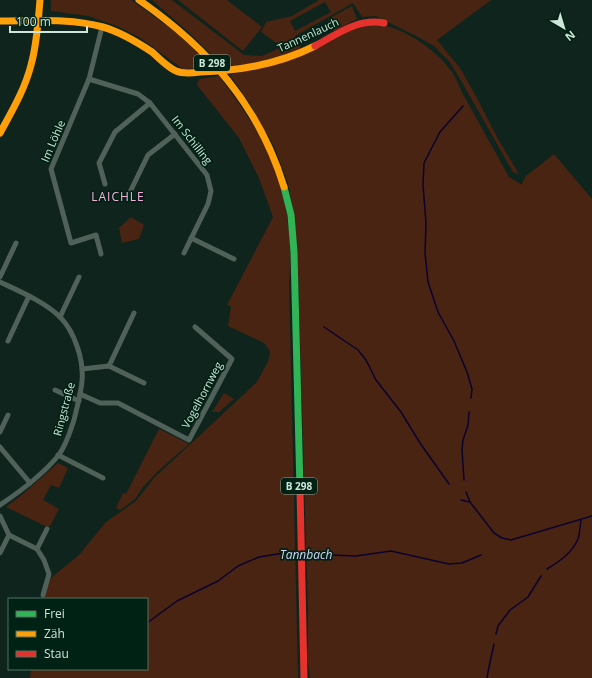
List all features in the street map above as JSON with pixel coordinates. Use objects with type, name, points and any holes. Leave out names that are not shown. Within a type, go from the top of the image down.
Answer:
[{"type":"main road","points":[[0,133],[18,98],[30,69],[35,48],[40,0]]},
{"type":"main road","name":"B 298","points":[[139,0],[146,3],[176,27],[209,59],[239,96],[262,133],[276,164],[287,198],[293,243],[295,294],[304,678]]},
{"type":"main road","name":"Tannenlauch","points":[[0,21],[76,22],[102,26],[120,33],[150,51],[176,71],[184,74],[200,74],[270,64],[301,53],[357,24],[373,21],[384,23]]},
{"type":"street","name":"Im Löhle","points":[[101,254],[96,235],[71,243],[51,169],[89,79],[102,26]]},
{"type":"street","name":"Im Schilling","points":[[89,79],[138,94],[150,103],[207,175],[211,191],[208,204],[184,253]]},
{"type":"street","points":[[105,184],[99,163],[115,132],[150,103]]},
{"type":"street","points":[[130,192],[148,155],[175,134]]},
{"type":"street","points":[[191,238],[234,259]]},
{"type":"street","points":[[0,276],[16,243]]},
{"type":"street","points":[[60,317],[79,277]]},
{"type":"street","name":"Ringstraße","points":[[0,282],[29,296],[52,310],[60,317],[71,330],[78,348],[82,369],[79,401],[65,445],[58,455],[30,483],[0,505]]},
{"type":"street","points":[[8,341],[29,296]]},
{"type":"street","points":[[109,366],[134,313]]},
{"type":"street","name":"Vogelhornweg","points":[[80,394],[100,403],[118,403],[189,440],[232,359],[195,327]]},
{"type":"street","points":[[82,369],[109,366],[144,383]]},
{"type":"street","points":[[55,390],[79,401]]},
{"type":"street","points":[[0,432],[8,415]]},
{"type":"street","points":[[0,447],[30,483]]},
{"type":"street","points":[[58,455],[103,478]]},
{"type":"street","points":[[0,516],[9,535],[37,549],[44,560],[49,574],[43,595]]},
{"type":"street","points":[[37,549],[47,529]]},
{"type":"street","points":[[0,553],[9,535]]},
{"type":"shaded area","points":[[51,0],[131,0],[169,27],[190,45],[211,68],[183,69],[139,37],[117,26],[88,16],[51,11]]},
{"type":"shaded area","points":[[152,0],[172,0],[244,55],[262,56],[282,47],[261,32],[266,22],[292,16],[319,0],[491,0],[437,40],[460,68],[498,139],[519,174],[513,172],[449,61],[434,46],[420,38],[376,16],[362,17],[353,3],[295,36],[302,51],[282,58],[223,67],[194,37]],"holes":[[[325,2],[331,12],[295,31],[290,21]]]},
{"type":"shaded area","points":[[178,0],[227,0],[262,27],[243,51]]},
{"type":"shaded area","points":[[352,6],[357,19],[334,31],[328,19]]},
{"type":"shaded area","points":[[373,24],[384,25],[406,34],[427,47],[445,63],[454,75],[509,177],[522,185],[526,176],[554,154],[592,199],[592,678],[310,678],[308,664],[308,611],[298,271],[292,204],[288,183],[274,146],[250,104],[230,75],[357,28]]},
{"type":"shaded area","points":[[219,76],[261,138],[273,163],[278,179],[283,196],[289,230],[298,678],[30,678],[31,670],[148,670],[148,598],[44,598],[45,593],[51,578],[79,555],[106,522],[136,501],[154,478],[256,383],[268,362],[270,351],[264,343],[228,326],[231,306],[227,305],[273,217],[259,178],[239,138],[197,85],[199,79]]},
{"type":"shaded area","points":[[131,217],[144,225],[139,239],[122,243],[119,228]]},
{"type":"shaded area","points":[[224,393],[234,399],[219,412],[212,412]]},
{"type":"shaded area","points":[[159,429],[189,444],[158,471],[143,487],[135,499],[120,510],[116,508],[123,493],[126,494]]},
{"type":"shaded area","points":[[58,463],[68,468],[59,488],[51,485],[43,500],[59,509],[50,526],[47,527],[6,507],[23,494]]},
{"type":"waterway","points":[[463,106],[440,132],[424,163],[423,185],[426,223],[425,253],[428,282],[438,312],[454,341],[467,372],[472,389],[471,398]]},
{"type":"waterway","points":[[324,327],[358,350],[366,360],[376,380],[401,412],[420,443],[449,484]]},
{"type":"waterway","points":[[464,480],[462,450],[463,440],[468,425],[469,412]]},
{"type":"waterway","name":"Tannbach","points":[[466,492],[470,502],[494,533],[502,538],[511,540],[592,516]]},
{"type":"waterway","points":[[461,500],[470,502]]},
{"type":"waterway","points":[[547,569],[569,553],[578,539],[581,520]]},
{"type":"waterway","name":"Tannbach","points":[[304,554],[356,556],[391,551],[449,564],[462,563],[481,555]]},
{"type":"waterway","name":"Tannbach","points":[[148,622],[177,601],[218,581],[238,566],[259,557],[284,553],[299,554]]},
{"type":"waterway","points":[[496,634],[498,626],[510,610],[528,597],[541,576]]},
{"type":"waterway","points":[[487,678],[494,644]]},
{"type":"traffic: fast","points":[[284,187],[291,215],[294,252],[300,489]]},
{"type":"traffic: slow","points":[[0,133],[18,100],[28,74],[36,41],[40,0]]},
{"type":"traffic: slow","points":[[139,0],[164,18],[187,38],[209,59],[228,81],[245,104],[260,130],[273,157],[284,187]]},
{"type":"traffic: slow","points":[[0,21],[65,21],[103,27],[134,41],[152,52],[166,65],[179,72],[185,73],[230,70],[259,65],[287,58],[315,46]]},
{"type":"traffic: jam","points":[[315,46],[348,28],[365,23],[384,23]]},
{"type":"traffic: jam","points":[[300,489],[304,678]]},
{"type":"district","name":"LAICHLE","points":[[118,197]]}]
